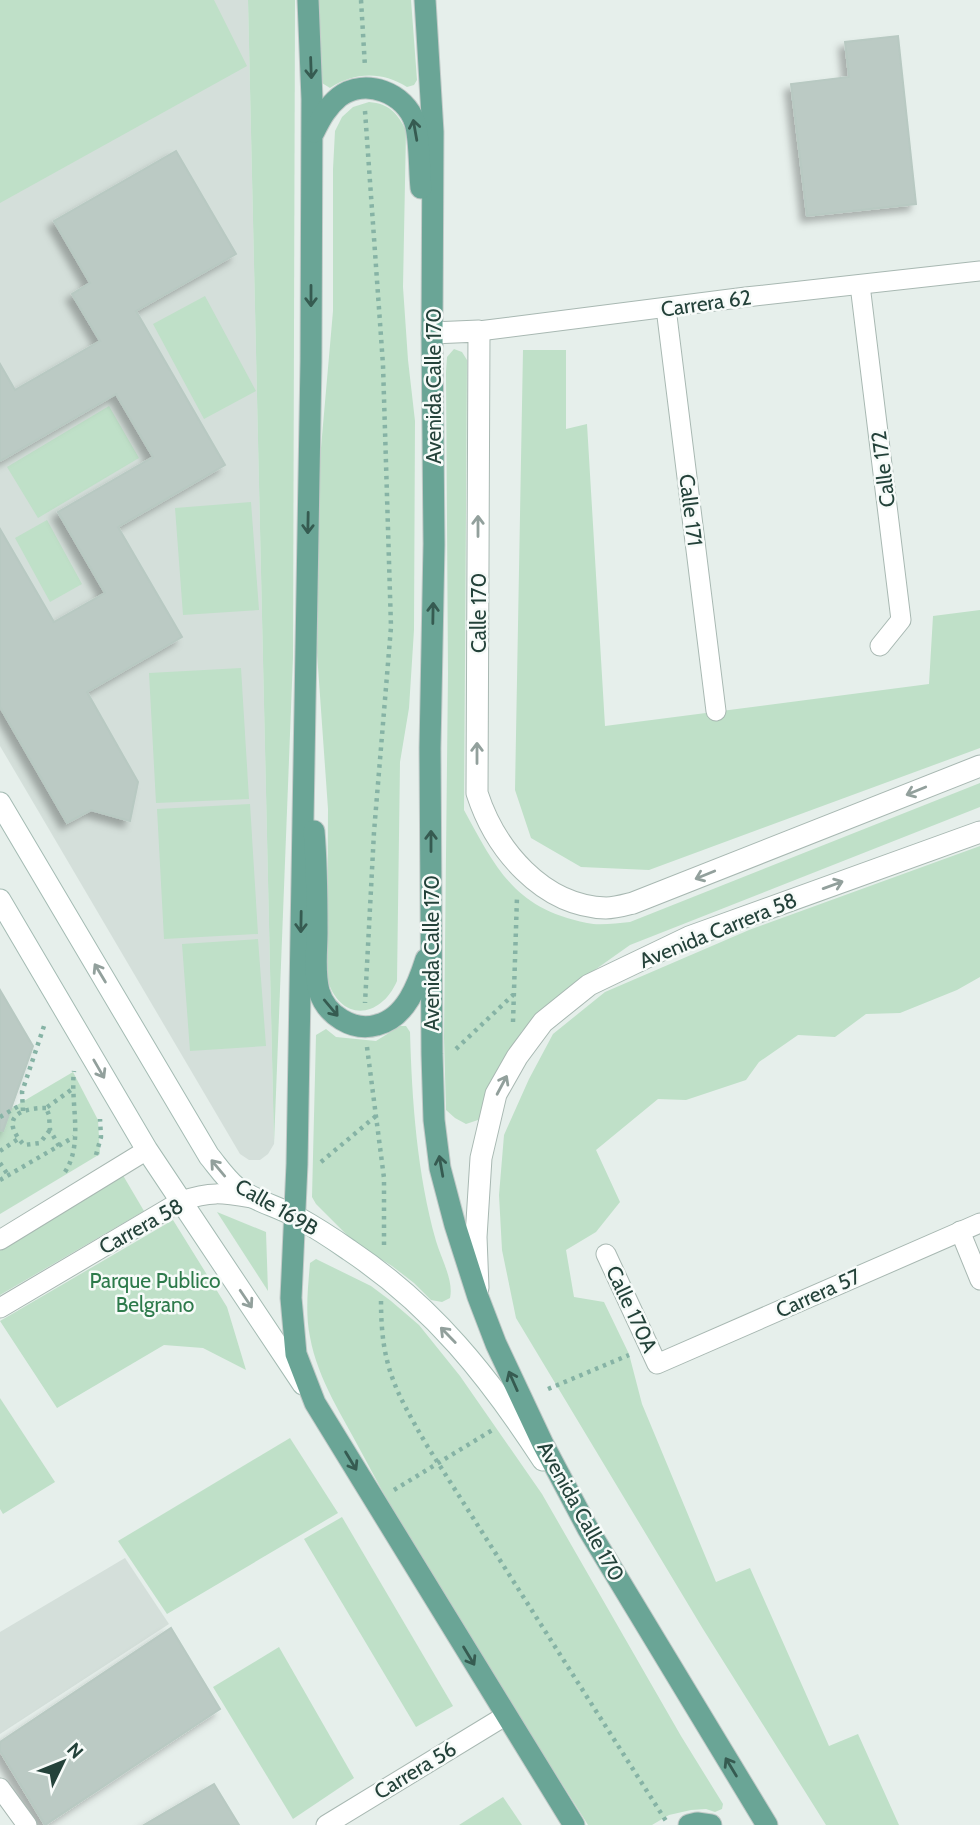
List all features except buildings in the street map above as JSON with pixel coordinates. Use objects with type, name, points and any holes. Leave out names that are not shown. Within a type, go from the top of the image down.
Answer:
[{"type":"main road","points":[[308,0],[312,137],[311,360],[295,1217],[291,1298],[296,1354],[315,1403],[573,1825]]},
{"type":"main road","name":"Avenida Calle 170","points":[[425,0],[433,120],[431,941],[435,1120],[440,1168],[478,1297],[517,1391],[588,1529],[766,1825]]},
{"type":"main road","points":[[312,137],[325,111],[342,95],[354,91],[365,88],[382,90],[397,97],[409,110],[416,124],[432,295]]},
{"type":"main road","points":[[304,724],[317,863],[317,973],[319,992],[329,1009],[345,1023],[365,1028],[381,1025],[407,1003],[418,984],[431,941]]},
{"type":"main road","points":[[689,1825],[711,1825]]},
{"type":"street","name":"Carrera 62","points":[[432,332],[479,331],[980,271]]},
{"type":"street","name":"Calle 172","points":[[860,285],[901,620],[880,646]]},
{"type":"street","name":"Calle 171","points":[[666,308],[716,711]]},
{"type":"street","name":"Calle 170","points":[[479,331],[477,793],[484,815],[496,838],[532,877],[573,902],[608,908],[633,903],[980,766]]},
{"type":"street","name":"Calle 169B","points":[[0,803],[209,1156],[228,1180],[253,1198],[295,1217],[349,1249],[412,1298],[469,1356],[515,1416],[588,1529]]},
{"type":"street","name":"Avenida Carrera 58","points":[[478,1297],[476,1237],[481,1158],[496,1094],[517,1057],[543,1022],[589,985],[689,937],[980,832]]},
{"type":"street","points":[[0,900],[147,1150],[315,1403]]},
{"type":"street","points":[[0,1240],[147,1150]]},
{"type":"street","name":"Carrera 58","points":[[0,1308],[181,1201],[218,1192],[253,1198]]},
{"type":"street","name":"Carrera 57","points":[[653,1355],[980,1223]]},
{"type":"street","points":[[960,1231],[980,1280]]},
{"type":"street","name":"Calle 170A","points":[[606,1254],[653,1355]]},
{"type":"street","name":"Carrera 56","points":[[326,1825],[505,1716]]},
{"type":"street","points":[[0,1788],[27,1825]]},
{"type":"path","points":[[513,1033],[517,897]]},
{"type":"path","points":[[450,1054],[514,994]]},
{"type":"path","points":[[23,1111],[22,1092],[47,1018],[54,1031]]},
{"type":"path","points":[[0,1180],[75,1136],[72,1089],[75,1067],[80,1077]]},
{"type":"path","points":[[46,1108],[51,1122],[50,1130],[40,1143],[24,1145],[13,1135],[10,1126],[12,1118],[28,1108],[46,1108],[72,1089]]},
{"type":"path","points":[[0,1117],[23,1104]]},
{"type":"path","points":[[93,1159],[101,1137],[99,1113]]},
{"type":"path","points":[[317,1165],[377,1116]]},
{"type":"path","points":[[50,1130],[59,1146]]},
{"type":"path","points":[[0,1151],[18,1139]]},
{"type":"path","points":[[0,1163],[8,1175]]},
{"type":"path","points":[[548,1389],[653,1355]]},
{"type":"path","points":[[375,1501],[515,1416]]},
{"type":"shaded area","points":[[0,0],[248,0],[274,1144],[260,1160],[249,1160],[240,1154],[0,746]]},
{"type":"shaded area","points":[[125,1558],[169,1624],[0,1734],[0,1632]]},
{"type":"green space","points":[[0,0],[214,0],[247,66],[0,203]]},
{"type":"green space","points":[[248,0],[295,0],[293,657],[274,1144]]},
{"type":"green space","points":[[318,0],[411,0],[417,80],[414,85],[407,87],[378,76],[358,76],[330,88],[322,83]]},
{"type":"green space","points":[[369,102],[392,110],[406,130],[403,287],[415,421],[414,630],[409,708],[400,762],[397,981],[381,1003],[360,1011],[341,1003],[327,978],[328,809],[317,653],[320,459],[333,311],[335,131],[342,117],[353,107]]},
{"type":"green space","points":[[205,296],[256,391],[204,419],[153,324]]},
{"type":"green space","points":[[454,349],[462,352],[467,360],[464,810],[498,868],[525,897],[562,917],[587,923],[630,922],[980,783],[980,807],[630,945],[565,991],[522,1031],[487,1093],[481,1119],[466,1124],[446,1110],[444,1038],[448,673],[446,372],[447,357]]},
{"type":"green space","points":[[523,350],[566,350],[566,429],[587,424],[605,726],[929,684],[933,616],[980,610],[980,748],[649,870],[581,867],[531,838],[515,790]]},
{"type":"green space","points":[[109,406],[139,458],[38,518],[7,467]]},
{"type":"green space","points":[[251,502],[259,610],[183,615],[175,508]]},
{"type":"green space","points":[[47,520],[82,584],[50,602],[15,538]]},
{"type":"green space","points":[[241,668],[249,799],[156,803],[149,673]]},
{"type":"green space","points":[[250,804],[258,934],[164,939],[157,809]]},
{"type":"green space","points":[[980,846],[980,977],[957,990],[900,1013],[866,1014],[835,1037],[798,1035],[759,1062],[746,1080],[686,1100],[658,1099],[596,1150],[620,1202],[596,1232],[566,1250],[574,1297],[604,1302],[629,1354],[642,1404],[716,1582],[750,1568],[829,1746],[858,1734],[899,1825],[826,1825],[703,1629],[516,1318],[502,1250],[499,1195],[504,1135],[553,1034],[605,992],[749,930]]},
{"type":"green space","points":[[258,939],[266,1046],[190,1051],[182,944]]},
{"type":"green space","points":[[400,1026],[406,1026],[410,1032],[414,1111],[424,1190],[450,1284],[450,1298],[442,1302],[431,1300],[392,1266],[355,1243],[312,1197],[316,1035],[326,1029],[336,1037],[376,1041]]},
{"type":"green space","points":[[73,1072],[98,1120],[100,1154],[0,1214],[0,1115]]},
{"type":"green space","points":[[121,1172],[144,1211],[0,1295],[0,1249]]},
{"type":"green space","points":[[217,1212],[266,1232],[268,1291]]},
{"type":"green space","name":"Parque Publico Belgrano","points":[[173,1220],[227,1307],[246,1370],[203,1348],[164,1345],[57,1408],[0,1321]]},
{"type":"green space","points":[[316,1259],[371,1286],[391,1301],[419,1325],[460,1376],[542,1494],[723,1804],[722,1809],[715,1812],[706,1809],[691,1810],[669,1815],[652,1825],[588,1825],[417,1551],[325,1384],[314,1353],[308,1319],[310,1263]]},
{"type":"green space","points":[[0,1398],[55,1482],[3,1514],[0,1509]]},
{"type":"green space","points":[[290,1438],[338,1513],[167,1614],[118,1541]]},
{"type":"green space","points":[[342,1517],[453,1706],[416,1727],[304,1539]]},
{"type":"green space","points":[[279,1647],[354,1778],[293,1819],[213,1687]]},
{"type":"green space","points":[[503,1797],[522,1825],[459,1825]]}]
